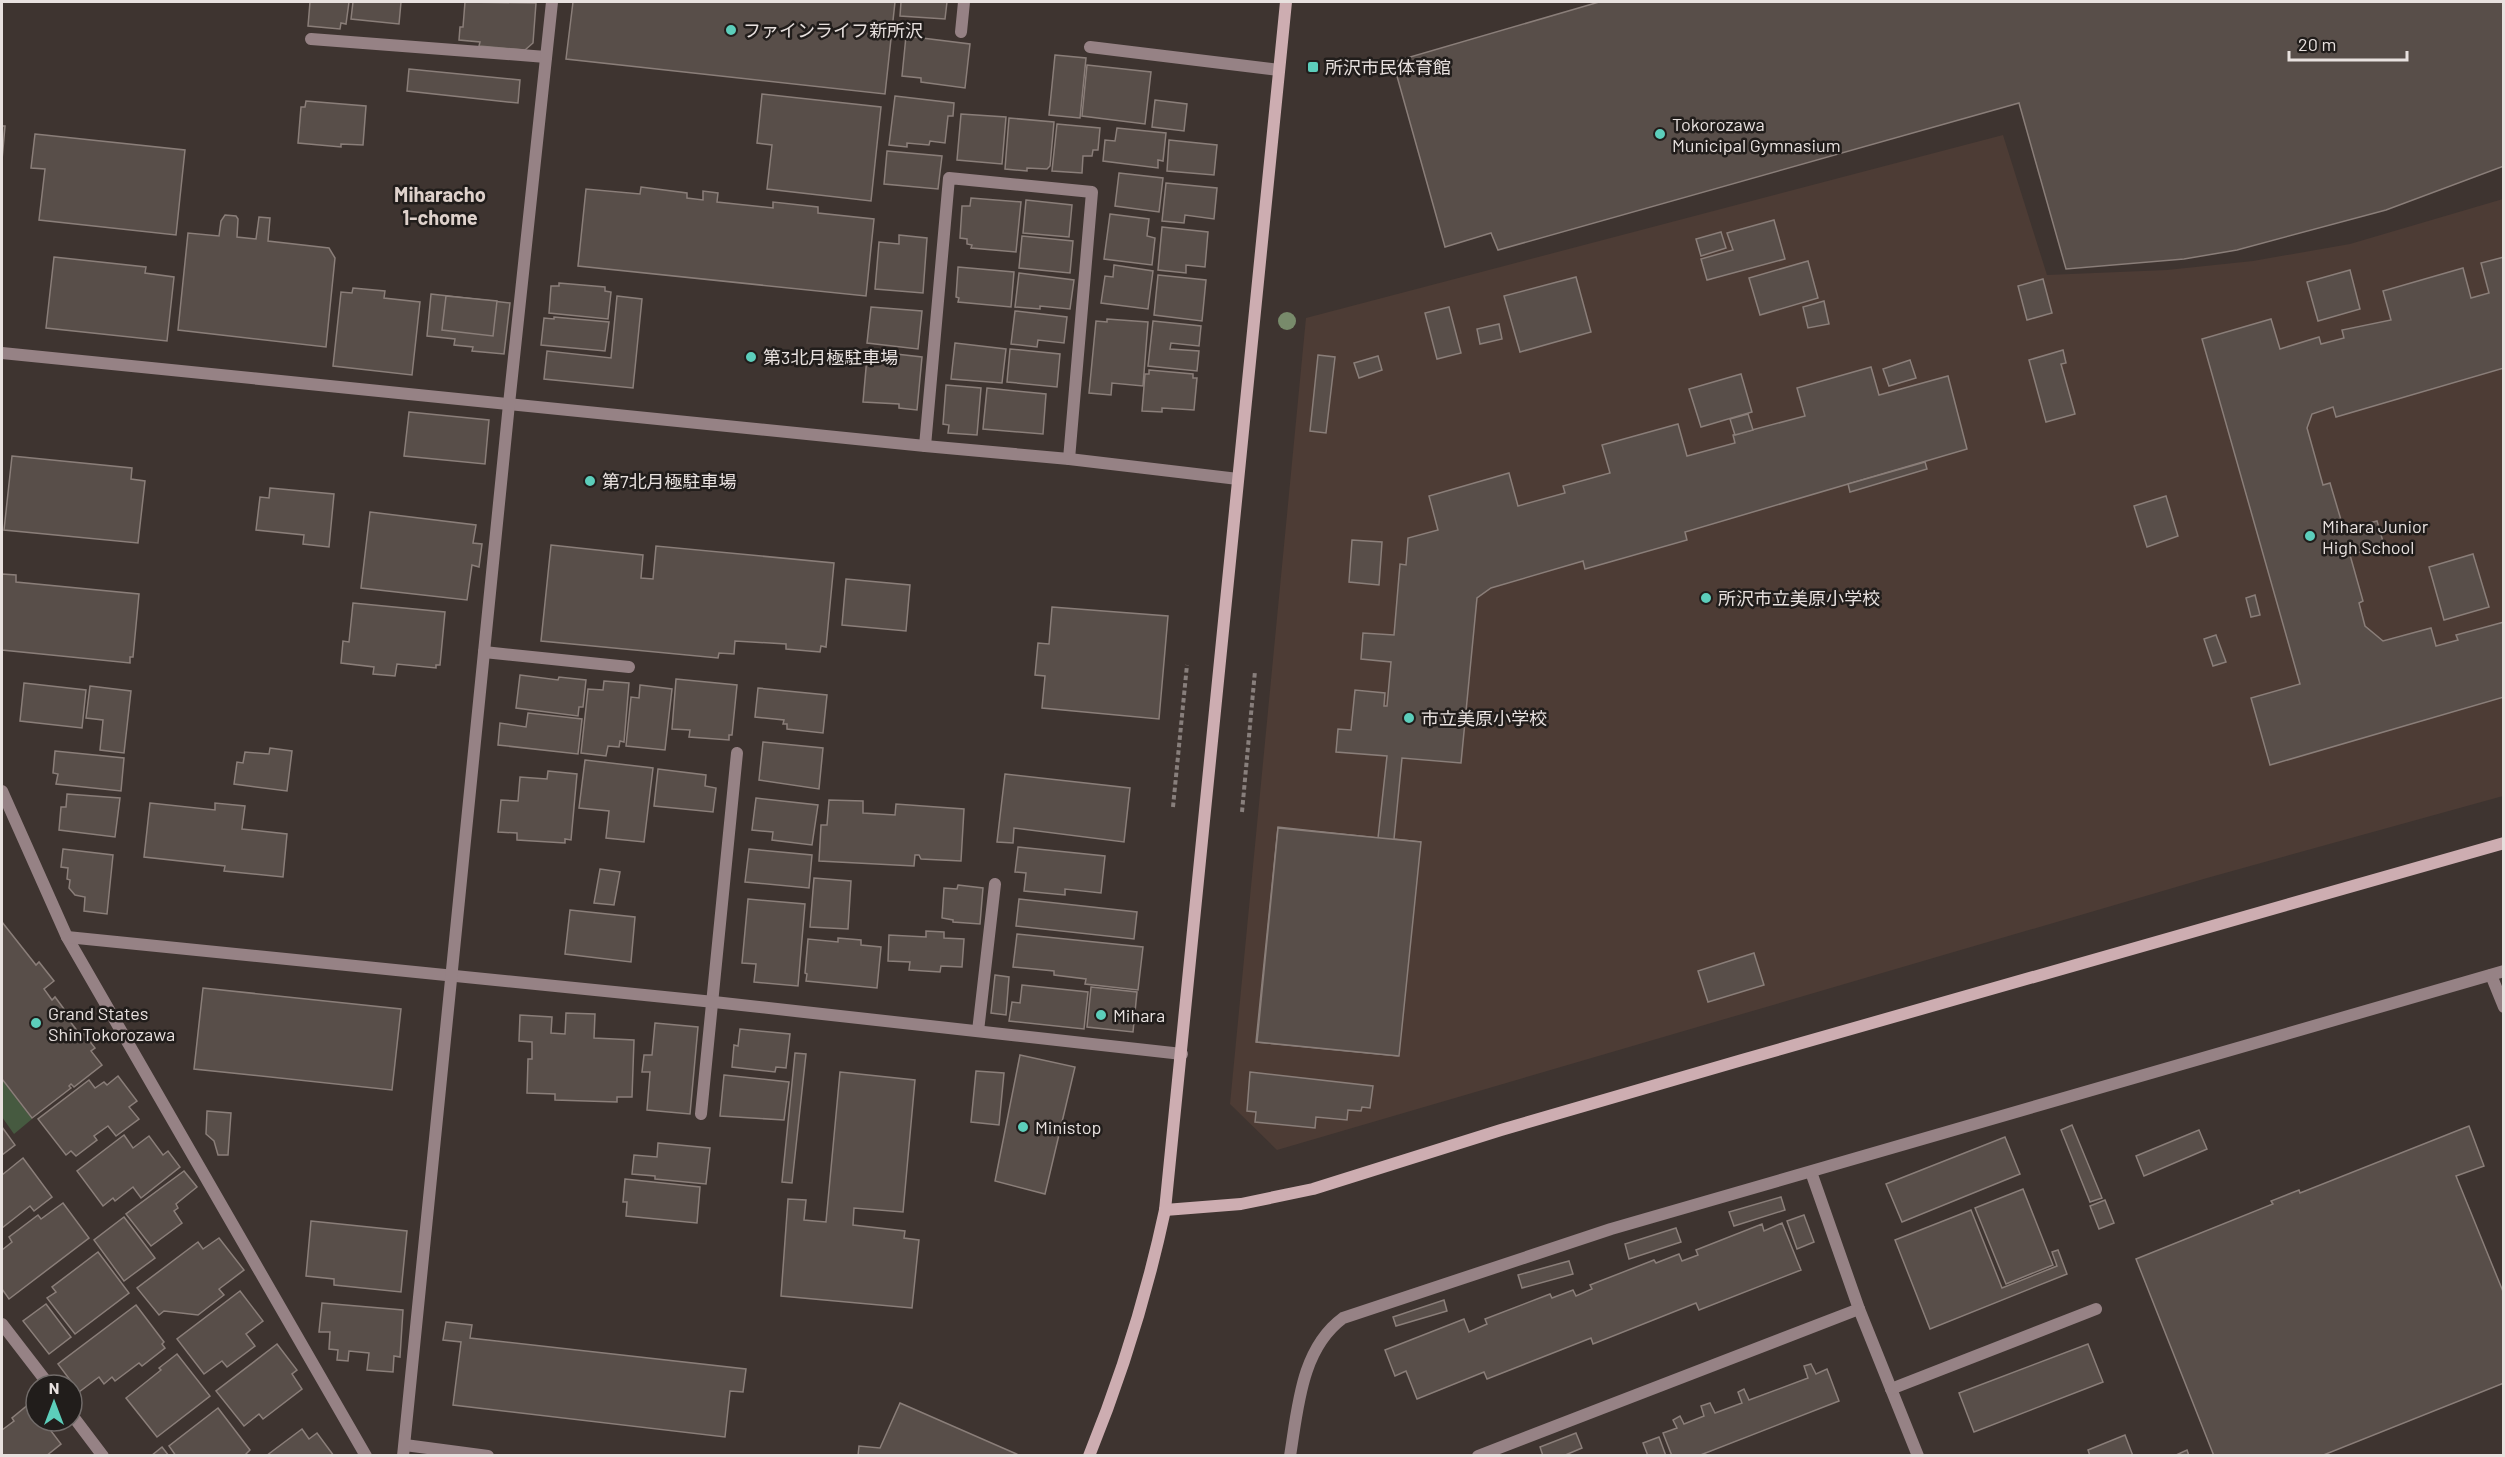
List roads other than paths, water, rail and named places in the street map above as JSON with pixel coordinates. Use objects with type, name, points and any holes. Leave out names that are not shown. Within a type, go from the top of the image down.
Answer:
[{"type":"street","points":[[488,1455],[404,1450],[509,405],[552,2]]},
{"type":"street","points":[[961,32],[964,2]]},
{"type":"street","points":[[1089,1455],[1134,1334],[1151,1275],[1165,1210],[1286,2]]},
{"type":"street","points":[[311,39],[546,57]]},
{"type":"street","points":[[1090,47],[1280,70]]},
{"type":"street","points":[[924,446],[949,178],[1092,192],[1069,459]]},
{"type":"street","points":[[2,353],[1069,459],[1238,479]]},
{"type":"street","points":[[484,652],[629,667]]},
{"type":"street","points":[[701,1114],[714,1002],[737,753]]},
{"type":"street","points":[[2,791],[67,937],[366,1455]]},
{"type":"street","points":[[1165,1210],[1241,1204],[1313,1189],[1501,1130],[2504,843]]},
{"type":"street","points":[[978,1031],[995,884]]},
{"type":"street","points":[[67,937],[714,1002],[1182,1054]]},
{"type":"street","points":[[1290,1455],[1301,1390],[1310,1362],[1331,1327],[1343,1318],[1611,1229],[2497,973],[2504,1007]]},
{"type":"street","points":[[1811,1172],[1859,1309],[1918,1455]]},
{"type":"street","points":[[1478,1455],[1859,1309]]},
{"type":"street","points":[[1892,1389],[2096,1309]]},
{"type":"street","points":[[2,1324],[39,1373]]},
{"type":"street","points":[[84,1430],[103,1455]]},
{"type":"place","name":"ファインライフ新所沢","points":[[731,30]]},
{"type":"place","name":"所沢市民体育館","points":[[1313,67]]},
{"type":"place","name":"Tokorozawa Municipal Gymnasium","points":[[1660,134]]},
{"type":"place","name":"第3北月極駐車場","points":[[751,357]]},
{"type":"place","name":"第7北月極駐車場","points":[[590,481]]},
{"type":"place","name":"Mihara Junior High School","points":[[2310,536]]},
{"type":"place","name":"所沢市立美原小学校","points":[[1706,598]]},
{"type":"place","name":"市立美原小学校","points":[[1409,718]]},
{"type":"place","name":"Mihara","points":[[1101,1015]]},
{"type":"place","name":"Grand States ShinTokorozawa","points":[[36,1023]]},
{"type":"place","name":"Ministop","points":[[1023,1127]]},
{"type":"district","name":"Miharacho 1-chome","points":[[440,206]]}]
